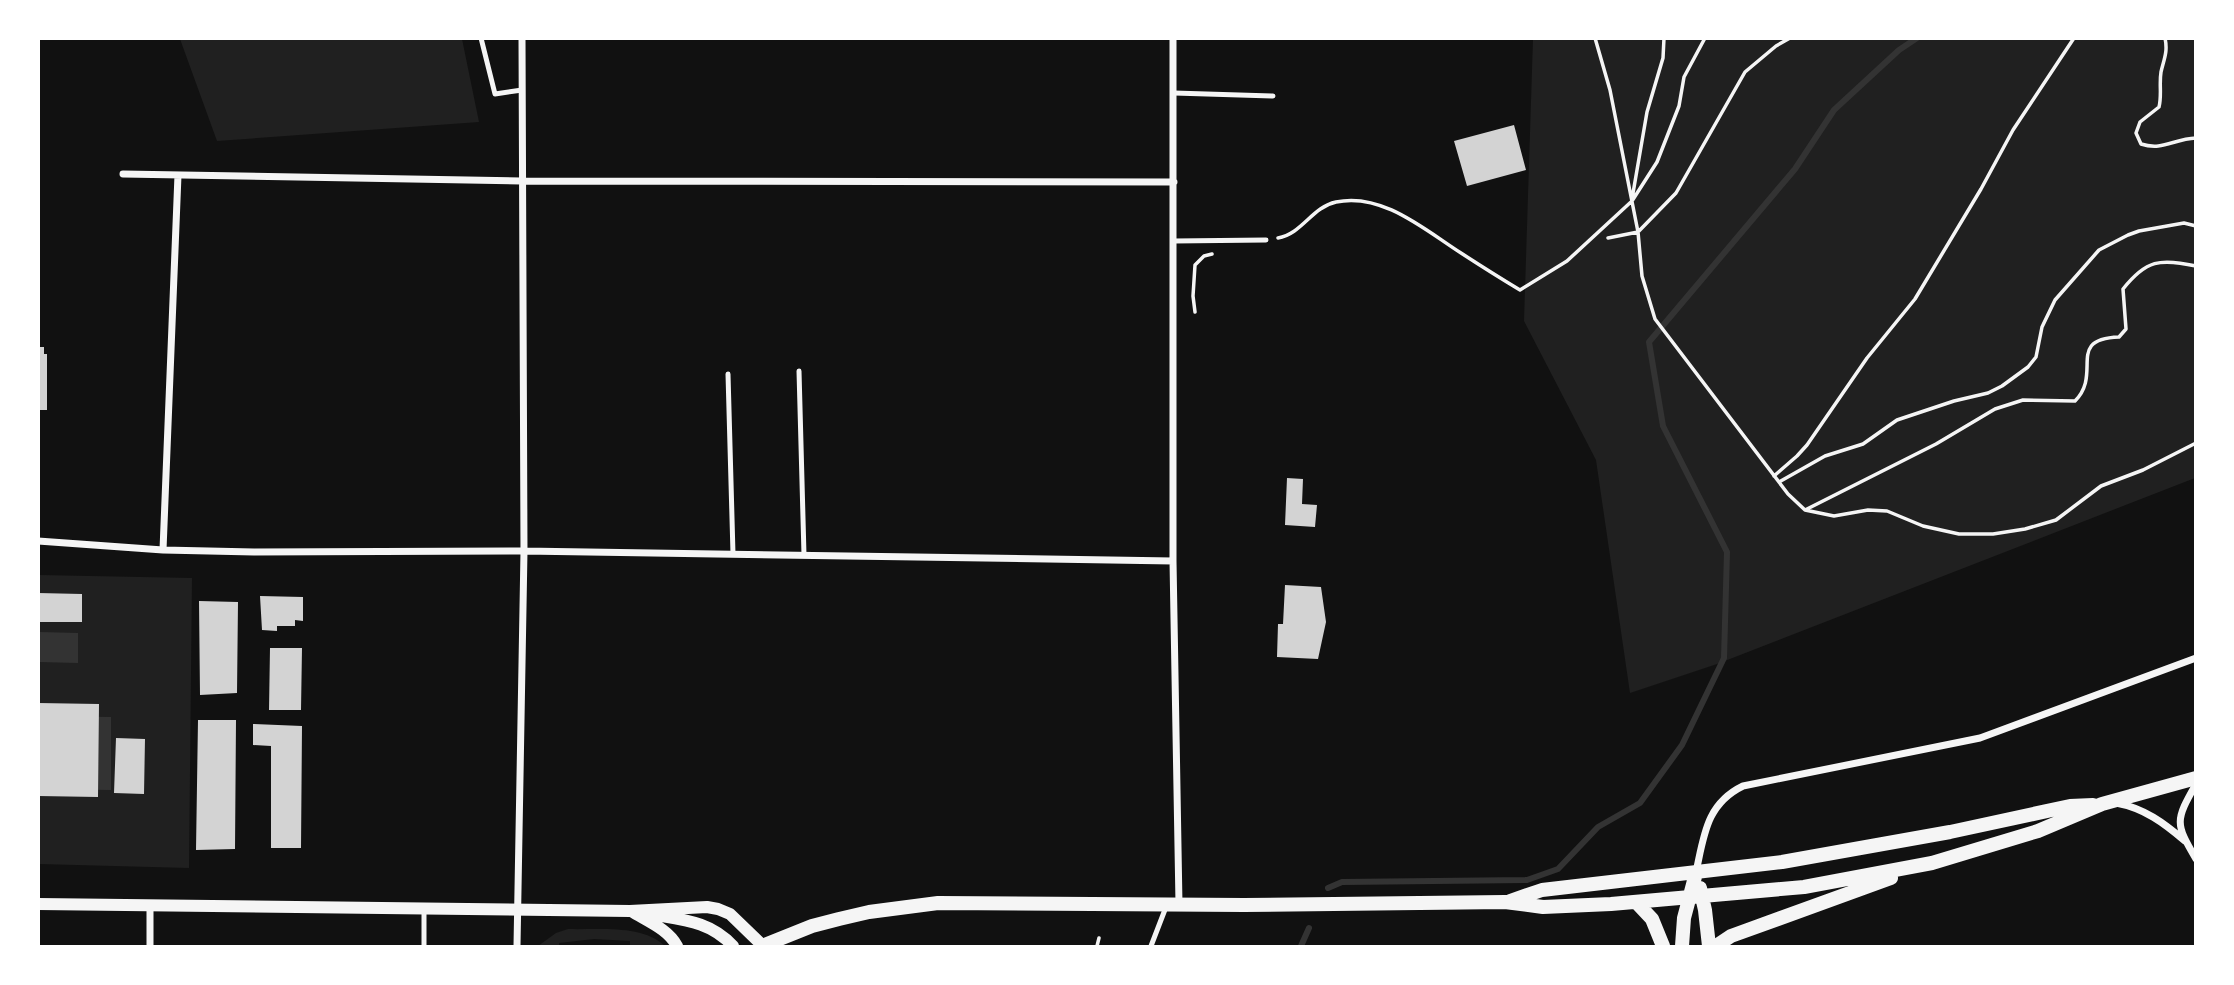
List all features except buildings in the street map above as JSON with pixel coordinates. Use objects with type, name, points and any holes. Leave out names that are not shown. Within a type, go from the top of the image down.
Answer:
[{"type":"main road","points":[[1716,947],[1731,936],[1932,863],[2038,831],[2105,803],[2196,778]]},
{"type":"main road","points":[[1505,902],[1542,890],[1818,856],[2070,806],[2105,803]]},
{"type":"main road","points":[[763,946],[812,926],[839,919],[869,912],[938,903],[1505,902],[1543,907],[1696,898],[1804,887],[1932,863]]},
{"type":"main road","points":[[1696,873],[1696,898],[1709,947]]},
{"type":"main road","points":[[1682,947],[1684,918],[1696,898]]},
{"type":"main road","points":[[1636,902],[1652,919],[1663,947]]},
{"type":"street","points":[[517,947],[524,551],[522,38]]},
{"type":"street","points":[[1173,38],[1173,904]]},
{"type":"street","points":[[123,174],[521,181],[1174,182]]},
{"type":"street","points":[[163,550],[178,175]]},
{"type":"street","points":[[38,541],[163,550],[524,551],[1173,561]]},
{"type":"street","points":[[1696,873],[1706,830],[1714,810],[1731,792],[1743,786],[1980,738],[2196,658]]},
{"type":"street","points":[[2196,784],[2179,816],[2185,841],[2196,859]]},
{"type":"street","points":[[2105,803],[2148,813],[2185,841]]},
{"type":"street","points":[[38,904],[630,911],[707,907],[730,914],[763,946]]},
{"type":"street","points":[[150,904],[150,947]]},
{"type":"street","points":[[630,911],[662,930],[673,939],[677,947]]},
{"type":"street","points":[[630,911],[701,923],[716,931],[733,947]]},
{"type":"lane","points":[[481,38],[495,94],[522,90]]},
{"type":"lane","points":[[1174,93],[1273,96]]},
{"type":"lane","points":[[1174,241],[1266,240]]},
{"type":"lane","points":[[799,371],[804,555]]},
{"type":"lane","points":[[729,374],[733,554]]},
{"type":"lane","points":[[1151,947],[1173,904]]},
{"type":"lane","points":[[424,908],[424,947]]},
{"type":"path","points":[[1595,38],[1610,90],[1638,232],[1642,276],[1655,319],[1787,494],[1805,510],[1833,516],[1868,510],[1887,511],[1923,526],[1959,534],[1993,534],[2025,529],[2056,520],[2102,486],[2143,470],[2196,443]]},
{"type":"path","points":[[1632,201],[1647,112],[1663,58],[1664,38]]},
{"type":"path","points":[[1266,240],[1287,236],[1327,205],[1356,200],[1381,206],[1407,217],[1520,290],[1567,261],[1632,201],[1662,153],[1679,106],[1684,77],[1705,38]]},
{"type":"path","points":[[1608,238],[1638,232],[1676,193],[1745,72],[1790,38]]},
{"type":"path","points":[[1774,476],[1807,445],[1867,358],[1915,299],[2013,130],[2074,38]]},
{"type":"path","points":[[2165,38],[2168,52],[2161,74],[2162,95],[2159,107],[2140,122],[2136,134],[2141,144],[2154,149],[2182,139],[2196,138]]},
{"type":"path","points":[[1779,482],[1825,456],[1863,444],[1897,420],[1988,393],[2002,386],[2028,368],[2036,357],[2042,327],[2055,300],[2099,250],[2139,231],[2184,223],[2196,226]]},
{"type":"path","points":[[1195,312],[1195,265],[1204,256],[1233,252],[1243,241]]},
{"type":"path","points":[[1805,510],[1936,444],[1996,409],[2023,400],[2075,401],[2086,385],[2088,354],[2093,343],[2100,338],[2119,337],[2126,329],[2123,289],[2137,271],[2156,263],[2176,262],[2196,266]]},
{"type":"path","points":[[1097,947],[1099,938]]},
{"type":"shaded area","points":[[180,39],[462,39],[479,122],[217,141]]},
{"type":"shaded area","points":[[1533,39],[2195,39],[2195,478],[1717,664],[1630,693],[1596,460],[1524,321]]},
{"type":"shaded area","points":[[39,575],[192,578],[189,868],[39,864]]},
{"type":"shaded area","points":[[39,632],[78,633],[78,663],[39,662]]},
{"type":"shaded area","points":[[39,716],[111,717],[111,790],[39,789]]},
{"type":"shaded area","points":[[568,929],[632,931],[655,939],[665,946],[630,946],[630,941],[594,939],[559,943],[559,946],[538,946],[556,933]]},
{"type":"waterway","points":[[1328,888],[1342,882],[1527,880],[1558,869],[1598,827],[1640,803],[1682,745],[1724,658],[1727,552],[1663,426],[1649,342],[1795,169],[1834,110],[1899,50],[1917,38]]},
{"type":"waterway","points":[[1301,946],[1309,928]]}]
